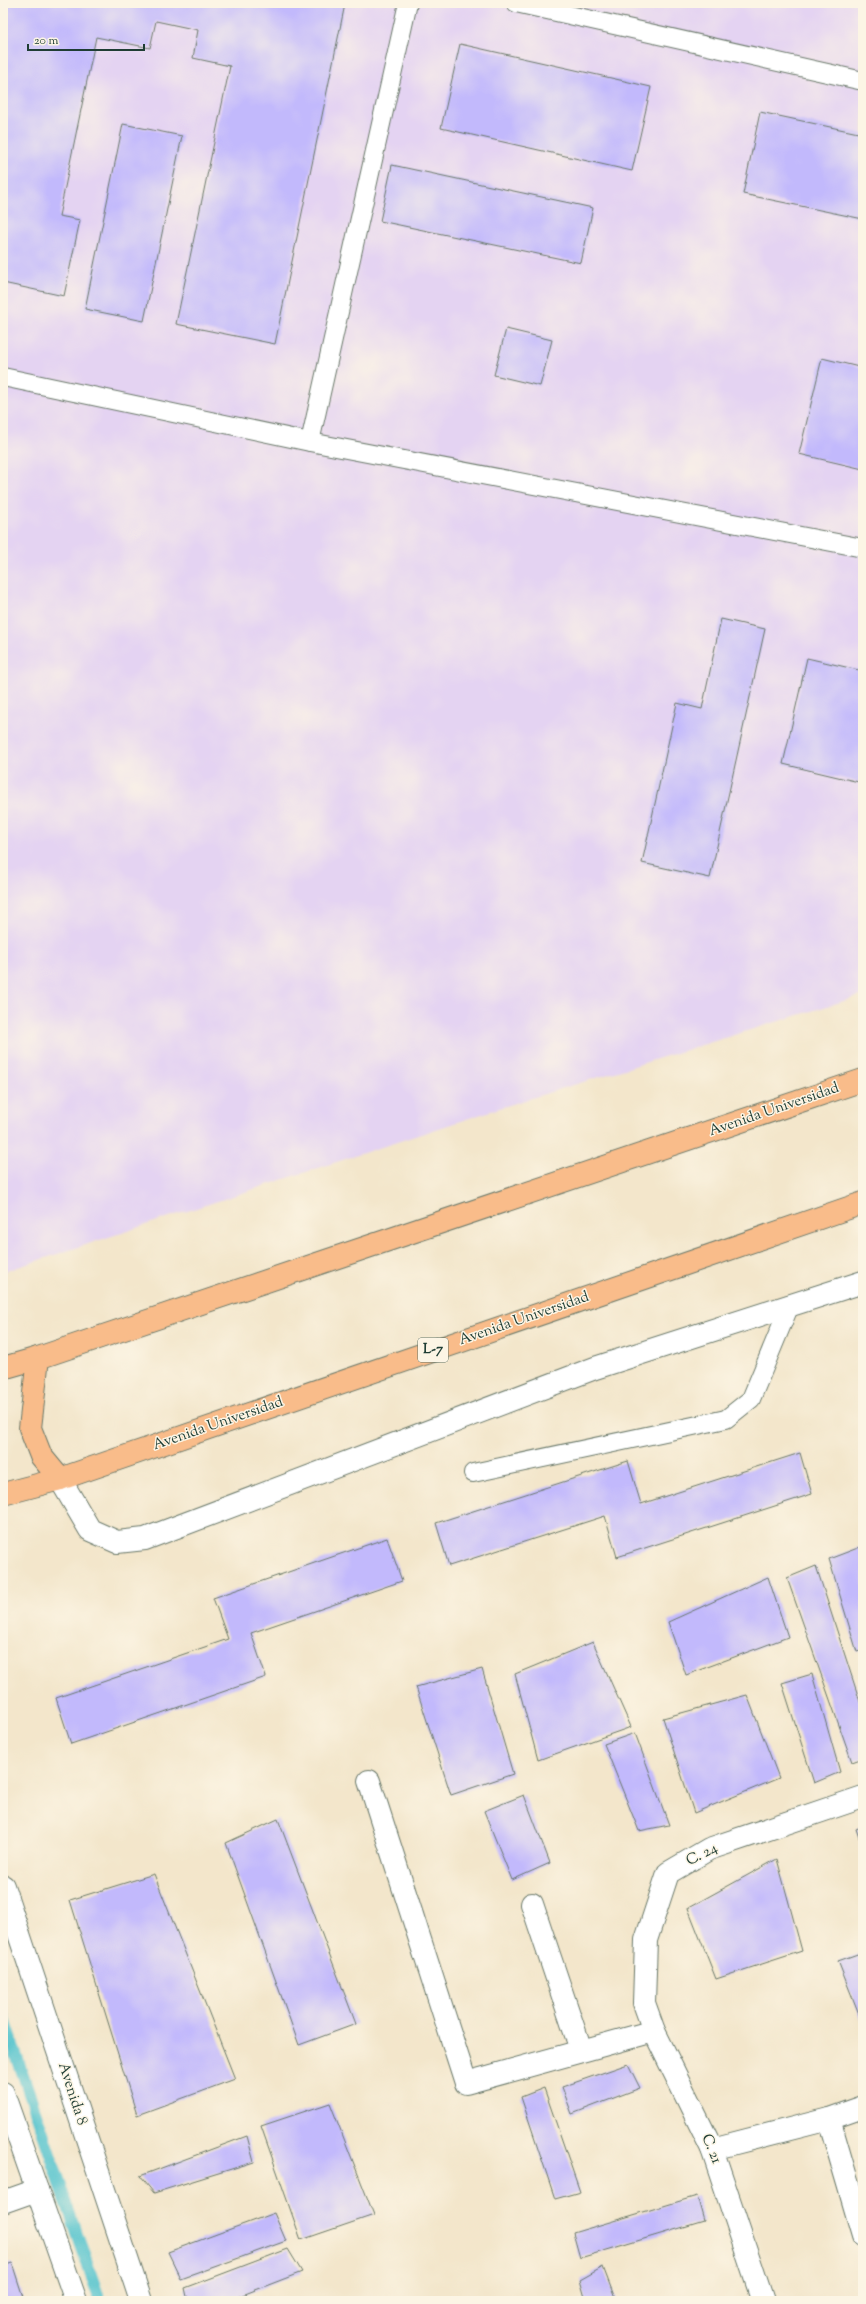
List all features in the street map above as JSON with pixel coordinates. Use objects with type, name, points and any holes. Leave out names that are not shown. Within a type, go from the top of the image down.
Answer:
[{"type":"main road","name":"Avenida Universidad","points":[[3,1368],[38,1358],[863,1080]]},
{"type":"main road","name":"Avenida Universidad","points":[[3,1494],[60,1479],[863,1203]]},
{"type":"main road","points":[[38,1358],[30,1428],[41,1456],[60,1479]]},
{"type":"street","points":[[60,1479],[90,1530],[116,1542],[145,1539],[595,1368],[863,1282]]},
{"type":"street","points":[[369,1781],[466,2083],[654,2031]]},
{"type":"street","name":"C. 24","points":[[644,2003],[646,1940],[668,1873],[709,1849],[863,1797]]},
{"type":"street","name":"Avenida 8","points":[[3,1886],[140,2301]]},
{"type":"street","points":[[532,1904],[581,2050]]},
{"type":"street","name":"C. 21","points":[[644,2003],[654,2031],[712,2149],[763,2301]]},
{"type":"street","points":[[3,2093],[76,2301]]},
{"type":"street","points":[[712,2149],[829,2119],[863,2107]]},
{"type":"street","points":[[829,2119],[863,2235]]},
{"type":"street","points":[[3,2202],[38,2190]]},
{"type":"lane","points":[[310,442],[408,3]]},
{"type":"lane","points":[[516,3],[863,81]]},
{"type":"lane","points":[[3,377],[310,442],[863,548]]},
{"type":"lane","points":[[473,1473],[726,1419],[751,1399],[790,1305]]},
{"type":"shaded area","points":[[3,3],[863,3],[863,995],[509,1105],[3,1272]]},
{"type":"building","points":[[3,3],[345,4],[275,344],[176,324],[230,66],[193,58],[198,30],[156,21],[150,48],[96,37],[59,216],[80,220],[64,296],[3,283]]},
{"type":"building","points":[[460,44],[651,87],[632,171],[441,128]]},
{"type":"building","points":[[760,112],[863,134],[863,219],[743,194]]},
{"type":"building","points":[[123,124],[182,136],[144,321],[85,309]]},
{"type":"building","points":[[392,165],[593,208],[581,263],[380,221]]},
{"type":"building","points":[[506,329],[552,340],[540,386],[494,375]]},
{"type":"building","points":[[822,358],[863,368],[863,469],[799,454]]},
{"type":"building","points":[[721,619],[765,629],[710,878],[642,863],[677,703],[702,709]]},
{"type":"building","points":[[807,658],[863,671],[863,783],[783,764]]},
{"type":"building","points":[[800,1453],[812,1494],[617,1557],[605,1516],[449,1566],[436,1523],[628,1461],[641,1504]]},
{"type":"building","points":[[387,1538],[402,1581],[251,1633],[266,1677],[71,1744],[56,1698],[228,1639],[213,1598]]},
{"type":"building","points":[[863,1546],[863,1650],[857,1652],[829,1559]]},
{"type":"building","points":[[816,1566],[863,1711],[863,1758],[852,1762],[787,1578]]},
{"type":"building","points":[[768,1577],[788,1637],[686,1675],[668,1622]]},
{"type":"building","points":[[593,1642],[631,1727],[538,1760],[515,1674]]},
{"type":"building","points":[[482,1669],[513,1774],[451,1795],[416,1687]]},
{"type":"building","points":[[812,1674],[840,1772],[814,1783],[782,1683]]},
{"type":"building","points":[[747,1695],[779,1778],[694,1813],[663,1718]]},
{"type":"building","points":[[635,1733],[669,1825],[639,1831],[604,1744]]},
{"type":"building","points":[[524,1795],[550,1863],[512,1880],[484,1811]]},
{"type":"building","points":[[278,1819],[356,2024],[299,2045],[226,1843]]},
{"type":"building","points":[[863,1826],[863,1849],[856,1829]]},
{"type":"building","points":[[777,1859],[802,1951],[716,1979],[688,1908]]},
{"type":"building","points":[[154,1874],[235,2079],[137,2115],[70,1900]]},
{"type":"building","points":[[863,1952],[863,2024],[838,1961]]},
{"type":"building","points":[[628,2064],[640,2088],[572,2114],[562,2087]]},
{"type":"building","points":[[544,2088],[580,2192],[555,2199],[521,2097]]},
{"type":"building","points":[[330,2103],[374,2215],[301,2240],[261,2126]]},
{"type":"building","points":[[247,2136],[254,2162],[154,2193],[140,2176]]},
{"type":"building","points":[[697,2196],[704,2221],[580,2258],[573,2233]]},
{"type":"building","points":[[274,2213],[286,2241],[181,2279],[168,2252]]},
{"type":"building","points":[[288,2249],[302,2272],[227,2301],[188,2301],[185,2288]]},
{"type":"building","points":[[12,2263],[23,2297],[12,2301],[3,2301],[3,2266]]},
{"type":"building","points":[[603,2267],[616,2301],[586,2301],[580,2280]]},
{"type":"waterway","points":[[3,2016],[100,2301]]}]
